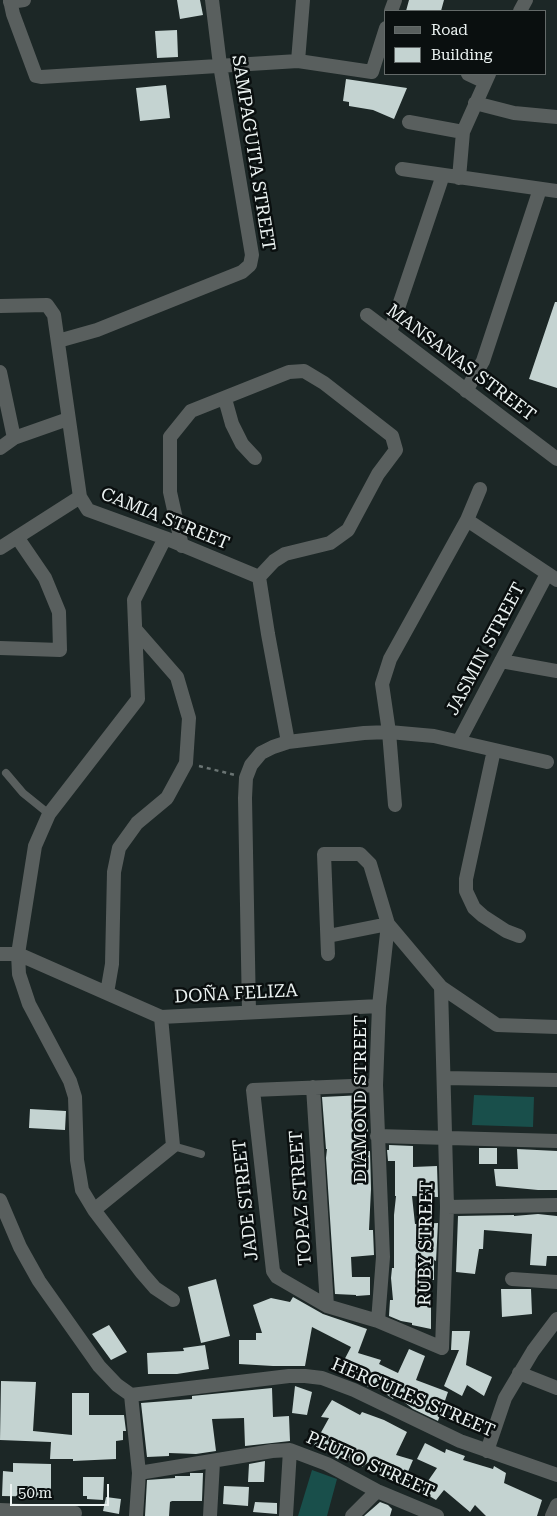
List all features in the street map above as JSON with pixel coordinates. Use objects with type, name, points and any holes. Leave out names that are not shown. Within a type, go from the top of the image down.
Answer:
[{"type":"street","name":"SAMPAGUITA STREET","points":[[58,341],[97,330],[242,272],[250,265],[252,255],[220,65],[212,0]]},
{"type":"street","points":[[298,61],[303,0]]},
{"type":"street","points":[[11,7],[36,76],[41,77],[298,61],[372,72],[384,34]]},
{"type":"street","points":[[459,178],[463,132],[487,78],[473,75]]},
{"type":"street","points":[[475,103],[514,113],[557,113]]},
{"type":"street","points":[[409,122],[463,132]]},
{"type":"street","points":[[402,169],[557,191]]},
{"type":"street","points":[[390,332],[443,175]]},
{"type":"street","points":[[466,391],[483,362],[540,189]]},
{"type":"street","name":"CAMIA STREET","points":[[0,306],[47,305],[54,315],[80,497],[88,510],[165,538],[259,576]]},
{"type":"street","name":"MANSANAS STREET","points":[[367,315],[557,459]]},
{"type":"street","points":[[182,546],[170,492],[170,437],[191,411],[289,372],[304,371],[324,383],[392,436],[396,450],[378,474],[348,530],[330,543],[285,554],[259,576],[288,742]]},
{"type":"street","points":[[0,372],[14,438]]},
{"type":"street","points":[[225,398],[232,424],[242,444],[255,458]]},
{"type":"street","points":[[0,448],[14,438],[68,419]]},
{"type":"street","points":[[395,804],[389,732],[382,684],[390,659],[466,520],[480,490]]},
{"type":"street","points":[[0,548],[80,497]]},
{"type":"street","points":[[466,520],[552,577]]},
{"type":"street","points":[[0,648],[60,650],[59,612],[45,578],[17,537]]},
{"type":"street","points":[[165,538],[134,600],[138,700],[49,814],[35,846],[18,954],[19,974],[29,1004],[70,1081],[75,1097],[77,1160],[82,1190],[94,1210],[142,1273],[155,1288],[173,1300]]},
{"type":"street","name":"JASMIN STREET","points":[[459,741],[501,661],[552,577]]},
{"type":"street","points":[[107,993],[112,964],[114,872],[119,848],[138,823],[167,798],[186,763],[189,718],[177,676],[136,630]]},
{"type":"street","points":[[501,661],[557,671]]},
{"type":"street","points":[[249,1012],[245,798],[246,778],[251,765],[261,753],[288,742],[389,732],[434,736],[547,762]]},
{"type":"street","points":[[494,750],[466,879],[466,891],[474,908],[483,916],[506,931],[520,936]]},
{"type":"street","name":"DIAMOND STREET","points":[[328,936],[324,854],[360,854],[370,864],[388,924],[379,1006],[376,1085],[383,1256],[378,1321]]},
{"type":"street","points":[[328,954],[328,936],[388,924],[441,987],[499,1026],[557,1027]]},
{"type":"street","points":[[0,954],[18,954]]},
{"type":"street","name":"DOÑA FELIZA","points":[[18,954],[161,1017],[379,1006]]},
{"type":"street","name":"RUBY STREET","points":[[441,987],[447,1206],[442,1348]]},
{"type":"street","points":[[94,1210],[173,1146],[161,1017]]},
{"type":"street","points":[[444,1078],[557,1080]]},
{"type":"street","name":"JADE STREET","points":[[376,1085],[253,1090],[273,1271],[277,1277],[327,1306],[378,1321],[442,1348]]},
{"type":"street","name":"TOPAZ STREET","points":[[313,1088],[327,1306]]},
{"type":"street","points":[[377,1136],[557,1141]]},
{"type":"street","points":[[0,1200],[20,1247],[39,1281],[99,1366],[117,1385],[131,1395],[139,1473],[136,1516]]},
{"type":"street","points":[[447,1206],[557,1205]]},
{"type":"street","points":[[512,1279],[557,1282]]},
{"type":"street","points":[[487,1451],[505,1398],[519,1373],[557,1319]]},
{"type":"street","points":[[519,1373],[557,1388]]},
{"type":"street","name":"HERCULES STREET","points":[[131,1395],[289,1376],[322,1378],[338,1383],[434,1429],[487,1451],[557,1474]]},
{"type":"street","points":[[286,1516],[290,1450]]},
{"type":"street","name":"PLUTO STREET","points":[[139,1473],[272,1451],[290,1450],[327,1464],[377,1491],[437,1516]]},
{"type":"street","points":[[210,1516],[213,1462]]},
{"type":"street","points":[[352,1516],[377,1491]]},
{"type":"street","points":[[552,1516],[557,1505]]},
{"type":"street","points":[[0,1510],[75,1512]]},
{"type":"lane","points":[[6,773],[22,793],[49,814]]},
{"type":"lane","points":[[173,1146],[201,1154]]},
{"type":"path","points":[[186,763],[246,778]]},
{"type":"shaded area","points":[[474,1095],[534,1097],[533,1127],[472,1125]]},
{"type":"shaded area","points":[[312,1470],[337,1479],[327,1516],[298,1516]]},
{"type":"building","points":[[177,0],[200,0],[203,15],[180,19]]},
{"type":"building","points":[[409,0],[444,0],[441,10],[406,10]]},
{"type":"building","points":[[177,30],[178,57],[157,58],[155,31]]},
{"type":"building","points":[[346,79],[407,88],[394,119],[373,110],[349,106],[349,102],[343,101]]},
{"type":"building","points":[[166,85],[170,118],[140,121],[136,88]]},
{"type":"building","points":[[555,302],[557,302],[557,388],[529,379]]},
{"type":"building","points":[[364,1095],[363,1112],[366,1112],[368,1151],[370,1151],[369,1230],[373,1230],[374,1255],[351,1257],[352,1277],[370,1277],[370,1295],[356,1296],[335,1294],[327,1149],[322,1097]]},
{"type":"building","points":[[30,1109],[66,1111],[65,1130],[29,1128]]},
{"type":"building","points":[[389,1145],[413,1146],[413,1167],[437,1166],[438,1197],[412,1196],[415,1224],[438,1223],[434,1280],[431,1280],[431,1329],[412,1325],[412,1323],[389,1316],[390,1300],[393,1300],[391,1278],[392,1268],[394,1268],[396,1196],[395,1161],[388,1161],[387,1150],[389,1150]]},
{"type":"building","points":[[479,1148],[497,1148],[497,1164],[479,1164]]},
{"type":"building","points":[[517,1149],[557,1151],[557,1190],[496,1186],[494,1169],[518,1169]]},
{"type":"building","points":[[538,1214],[557,1216],[557,1256],[547,1256],[546,1266],[530,1265],[532,1234],[484,1230],[483,1249],[479,1249],[475,1274],[456,1272],[458,1216]]},
{"type":"building","points":[[216,1279],[230,1336],[201,1343],[188,1287]]},
{"type":"building","points":[[501,1289],[531,1289],[532,1314],[502,1317]]},
{"type":"building","points":[[293,1297],[323,1314],[367,1329],[358,1353],[381,1360],[379,1364],[398,1373],[409,1349],[425,1356],[416,1380],[448,1392],[438,1421],[413,1409],[395,1395],[393,1399],[371,1383],[369,1387],[355,1380],[356,1378],[340,1368],[351,1347],[312,1327],[305,1366],[239,1364],[239,1340],[256,1340],[256,1333],[262,1333],[253,1305],[271,1298],[290,1302]]},
{"type":"building","points":[[109,1325],[127,1352],[111,1360],[92,1334]]},
{"type":"building","points":[[452,1331],[470,1331],[466,1365],[492,1377],[484,1396],[467,1385],[462,1396],[444,1386],[459,1350],[451,1350]]},
{"type":"building","points":[[205,1345],[209,1369],[177,1374],[148,1374],[147,1353],[184,1351],[183,1348]]},
{"type":"building","points":[[1,1381],[36,1382],[33,1431],[72,1435],[72,1393],[89,1393],[89,1415],[124,1415],[126,1431],[123,1431],[123,1440],[116,1441],[116,1459],[73,1461],[73,1459],[50,1459],[51,1442],[0,1440]]},
{"type":"building","points":[[295,1386],[312,1392],[307,1415],[292,1413]]},
{"type":"building","points":[[272,1388],[273,1417],[289,1416],[290,1441],[245,1446],[244,1418],[212,1419],[216,1451],[196,1454],[169,1453],[169,1456],[147,1457],[141,1403],[192,1399],[192,1396]]},
{"type":"building","points":[[332,1400],[360,1415],[362,1412],[384,1420],[407,1432],[396,1455],[413,1460],[404,1481],[380,1473],[374,1458],[362,1467],[340,1456],[338,1459],[314,1445],[329,1418],[321,1417]]},
{"type":"building","points":[[425,1443],[445,1453],[446,1449],[465,1456],[463,1460],[493,1469],[494,1466],[506,1473],[504,1483],[542,1500],[537,1516],[486,1516],[475,1505],[470,1512],[444,1490],[436,1500],[421,1491],[437,1468],[417,1459]]},
{"type":"building","points":[[265,1461],[264,1482],[248,1482],[249,1464]]},
{"type":"building","points":[[13,1463],[51,1464],[51,1497],[2,1496],[3,1471],[13,1472]]},
{"type":"building","points":[[190,1473],[203,1473],[202,1501],[172,1501],[170,1502],[169,1516],[145,1516],[147,1480],[190,1476]]},
{"type":"building","points":[[83,1477],[104,1477],[103,1500],[87,1499],[87,1496],[83,1496]]},
{"type":"building","points":[[224,1486],[249,1487],[248,1506],[223,1504]]},
{"type":"building","points":[[106,1497],[121,1499],[119,1514],[103,1511]]},
{"type":"building","points":[[255,1502],[277,1503],[277,1514],[253,1512]]},
{"type":"building","points":[[380,1502],[392,1509],[390,1516],[364,1516]]}]
